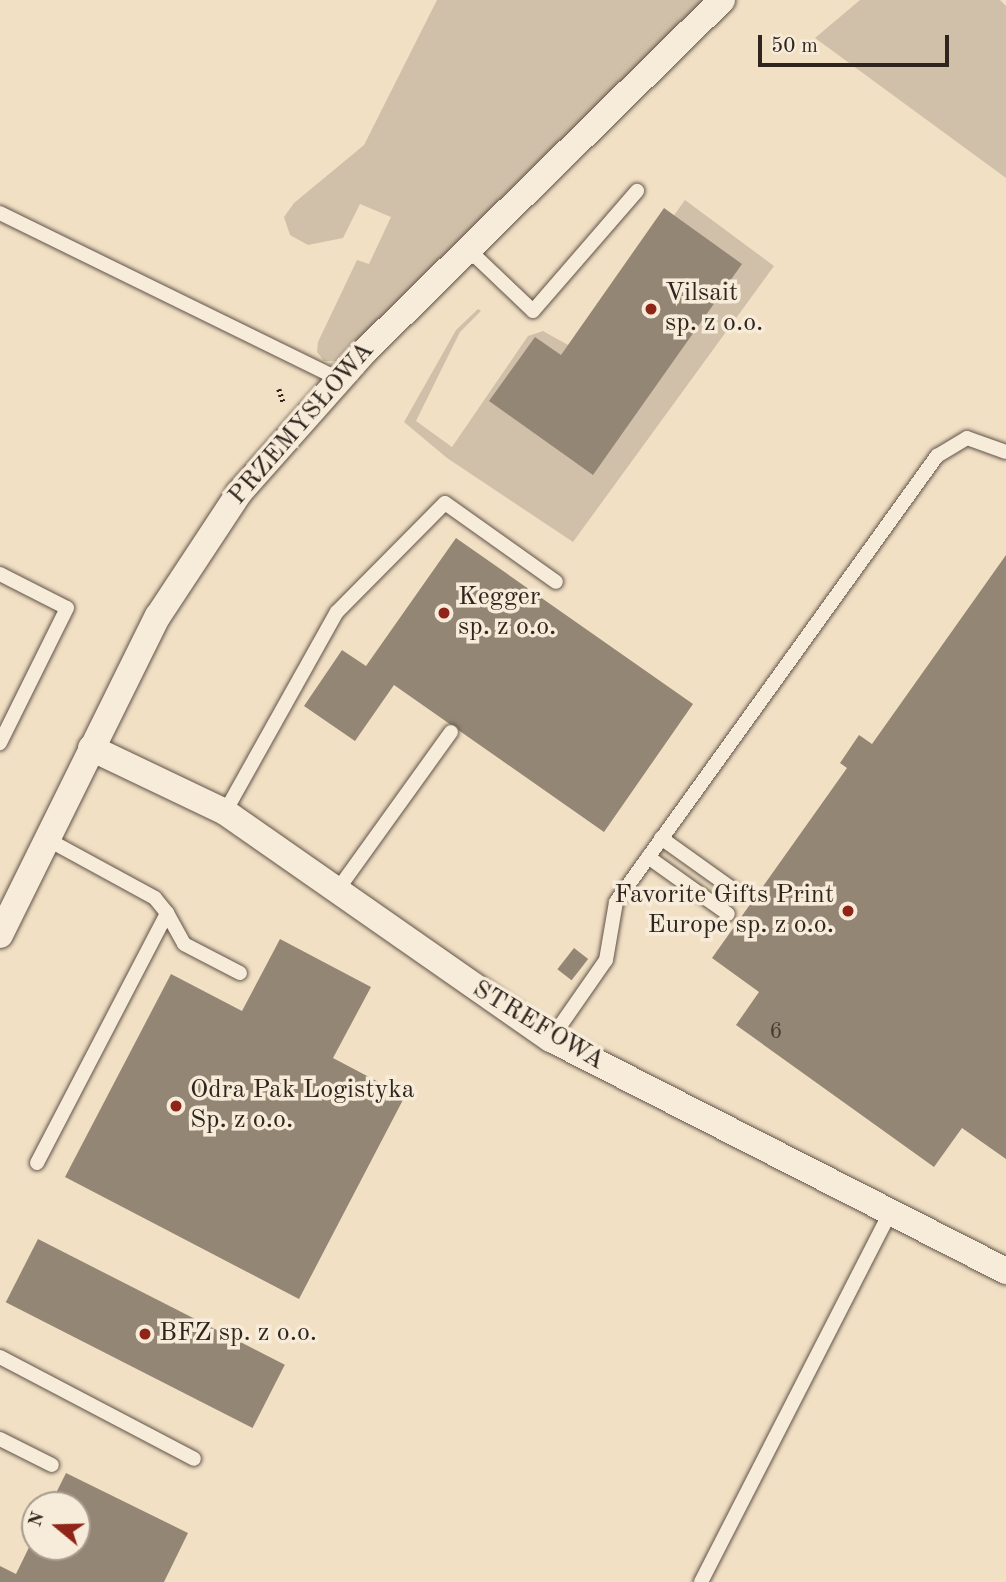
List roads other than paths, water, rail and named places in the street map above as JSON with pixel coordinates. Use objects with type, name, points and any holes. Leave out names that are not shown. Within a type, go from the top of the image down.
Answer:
[{"type":"street","name":"PRZEMYSŁOWA","points":[[0,935],[158,616],[201,545],[293,428],[338,379],[722,0]]},
{"type":"street","name":"STREFOWA","points":[[91,748],[225,812],[551,1040],[1006,1271]]},
{"type":"lane","points":[[470,251],[533,311],[637,191]]},
{"type":"lane","points":[[0,213],[338,379]]},
{"type":"lane","points":[[551,1040],[606,960],[616,902],[937,456],[967,438],[1006,452]]},
{"type":"lane","points":[[225,812],[337,612],[446,503],[556,582]]},
{"type":"lane","points":[[0,574],[67,608],[0,743]]},
{"type":"lane","points":[[336,892],[451,732]]},
{"type":"lane","points":[[661,838],[741,895]]},
{"type":"lane","points":[[47,839],[155,898],[184,944],[240,973]]},
{"type":"lane","points":[[648,857],[728,914]]},
{"type":"lane","points":[[37,1163],[167,914]]},
{"type":"lane","points":[[701,1582],[890,1212]]},
{"type":"lane","points":[[0,1357],[194,1459]]},
{"type":"lane","points":[[0,1440],[52,1465]]},
{"type":"place","name":"Vilsait sp. z o.o.","points":[[651,309]]},
{"type":"place","name":"Kegger sp. z o.o.","points":[[444,613]]},
{"type":"place","name":"Favorite Gifts Print Europe sp. z o.o.","points":[[848,911]]},
{"type":"place","name":"Odra Pak Logistyka Sp. z o.o.","points":[[176,1106]]},
{"type":"place","name":"BFZ sp. z o.o.","points":[[145,1334]]}]
